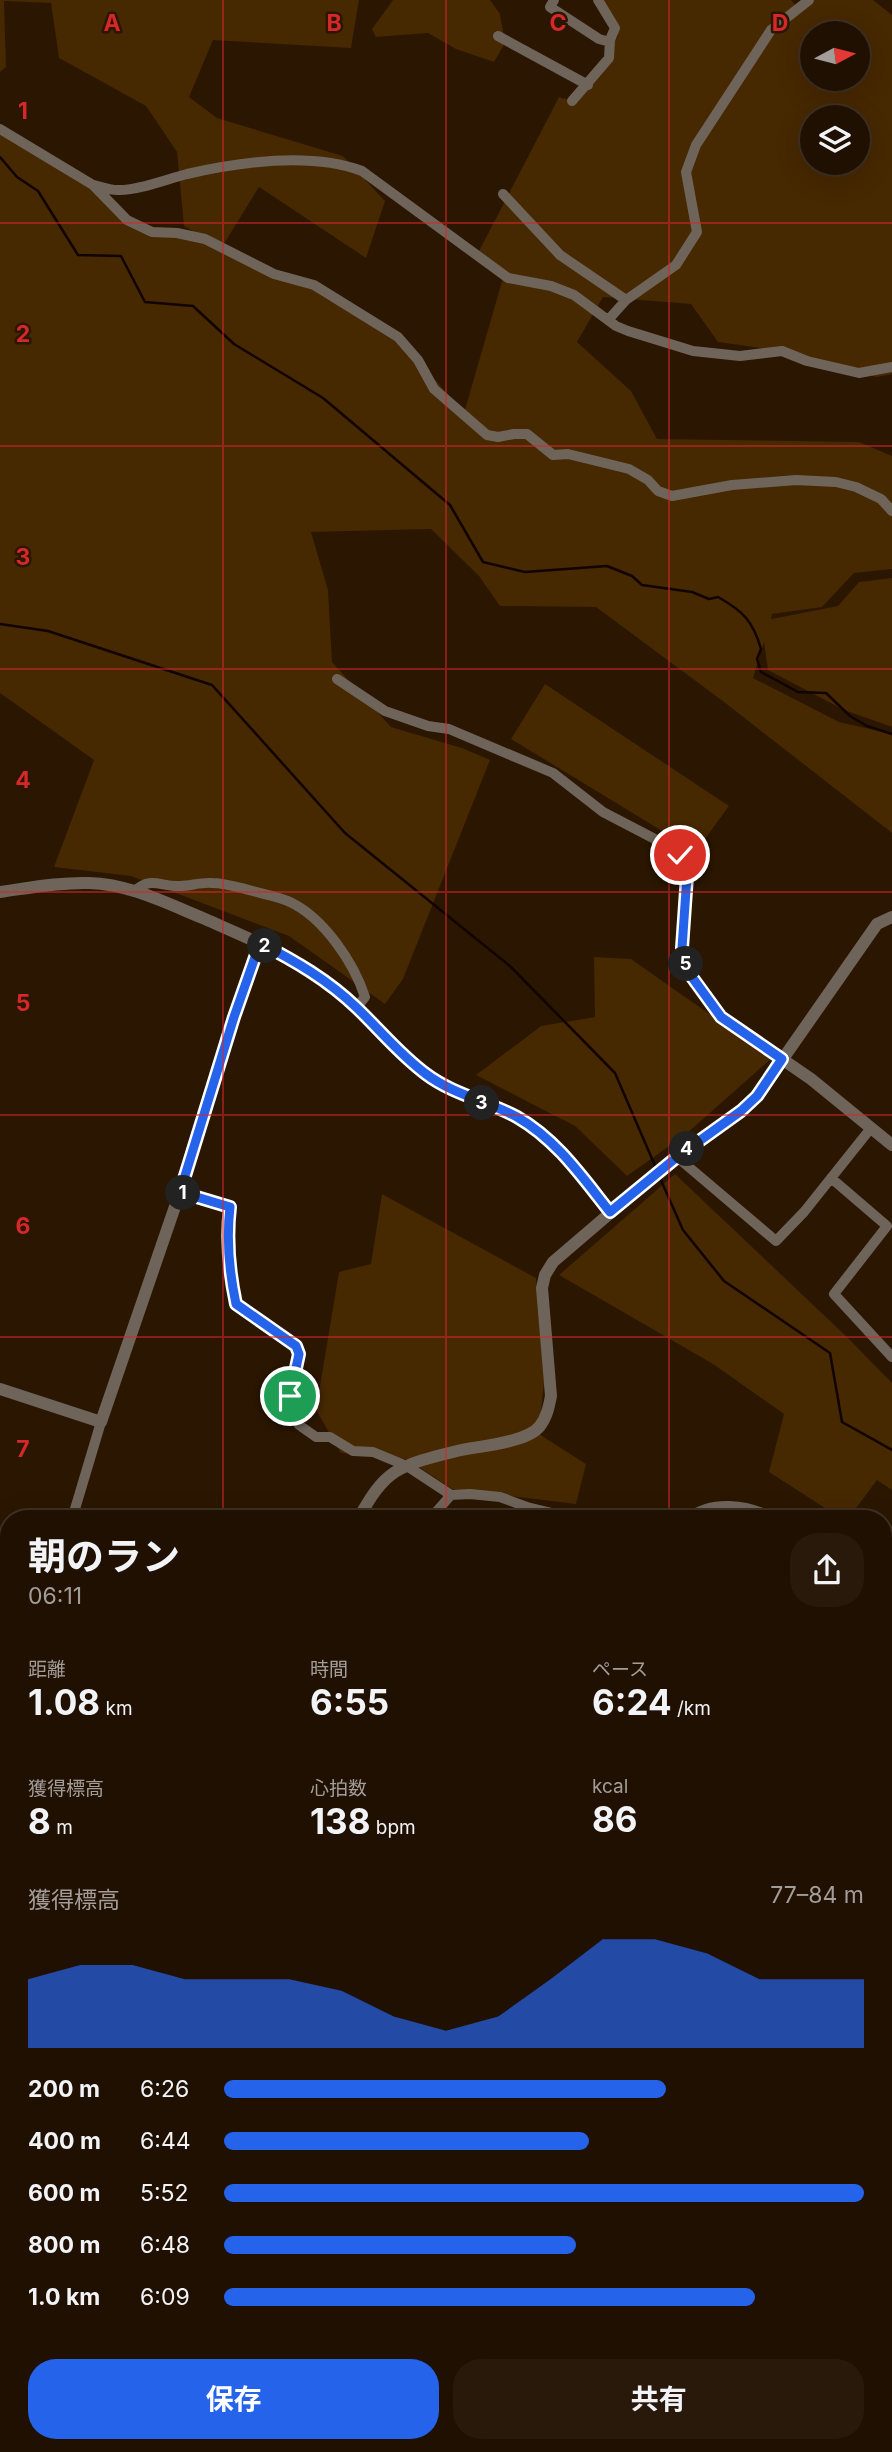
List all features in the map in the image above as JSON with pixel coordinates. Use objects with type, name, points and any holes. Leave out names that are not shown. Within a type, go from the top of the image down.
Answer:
[{"type":"street","points":[[554,0],[550,7],[599,40],[610,42]]},
{"type":"street","points":[[572,101],[589,85],[609,58],[610,42],[615,28],[598,0]]},
{"type":"street","points":[[609,319],[626,300],[676,265],[697,232],[686,172],[696,145],[771,30],[809,0]]},
{"type":"street","points":[[498,36],[589,85]]},
{"type":"street","points":[[0,129],[93,185],[127,220],[152,232],[177,233],[205,239],[274,274],[314,285],[398,338],[418,360],[434,389],[487,435],[498,437],[527,434],[553,454],[568,454],[629,469],[648,480],[659,491],[672,496],[732,485],[796,481],[836,482],[856,487],[881,499],[892,511]]},
{"type":"street","points":[[93,185],[121,191],[190,173],[257,164],[298,161],[344,165],[362,172],[508,278],[551,286],[574,295],[616,326],[628,331],[693,351],[740,356],[782,351],[807,361],[859,373],[892,367]]},
{"type":"street","points":[[503,194],[559,255],[626,300]]},
{"type":"street","points":[[337,679],[385,711],[428,726],[449,729],[553,773],[603,811],[674,849],[685,863],[687,876],[682,948],[689,973],[721,1017],[811,1079],[892,1145]]},
{"type":"street","points":[[135,891],[142,884],[149,882],[172,887],[209,882],[294,904],[307,913],[351,961],[365,997],[356,1008]]},
{"type":"street","points":[[0,892],[91,883],[135,891],[260,943],[310,970],[356,1008],[408,1061],[428,1076],[446,1087],[514,1116],[549,1139],[610,1212]]},
{"type":"street","points":[[363,1510],[385,1481],[407,1466],[457,1451],[520,1438],[539,1427],[547,1413],[551,1395],[542,1288],[545,1275],[553,1262],[674,1159],[741,1111],[757,1096],[877,924],[892,917]]},
{"type":"street","points":[[75,1510],[101,1422],[180,1192],[234,1017],[260,943]]},
{"type":"street","points":[[674,1159],[776,1241],[804,1212],[871,1128]]},
{"type":"street","points":[[831,1178],[887,1226],[834,1294],[892,1357]]},
{"type":"street","points":[[180,1192],[230,1207],[227,1230],[229,1271],[236,1304],[296,1346],[299,1354],[290,1396],[299,1425],[316,1437],[330,1437],[353,1451],[373,1452],[407,1466],[451,1495],[500,1497],[540,1510]]},
{"type":"street","points":[[0,1389],[101,1422]]},
{"type":"street","points":[[438,1510],[451,1495]]},
{"type":"street","points":[[709,1510],[719,1506],[736,1510]]},
{"type":"street","points":[[524,1510],[527,1507]]},
{"type":"shaded area","points":[[0,0],[359,0],[351,48],[213,40],[189,97],[217,118],[343,156],[385,201],[366,258],[259,187],[222,247],[317,289],[398,337],[464,413],[505,271],[478,253],[559,97],[573,101],[618,36],[601,0],[791,0],[801,11],[812,0],[873,0],[892,15],[892,374],[877,377],[807,361],[782,351],[718,342],[691,304],[603,297],[577,342],[631,391],[657,439],[859,442],[892,456],[892,569],[854,573],[822,607],[772,614],[771,619],[838,606],[859,582],[892,578],[892,727],[844,710],[768,670],[764,642],[753,678],[839,722],[892,734],[892,833],[724,702],[596,607],[500,606],[479,576],[431,529],[311,532],[328,590],[332,662],[391,727],[462,748],[490,760],[403,979],[385,1004],[289,936],[131,876],[54,867],[94,760],[0,693],[0,133],[103,187],[131,222],[199,237],[216,244],[184,226],[177,152],[146,106],[59,58],[51,3],[4,1],[6,67],[0,72]]},
{"type":"shaded area","points":[[393,0],[490,0],[500,14],[505,43],[494,62],[456,49],[428,33],[376,37],[372,29]]},
{"type":"shaded area","points":[[545,684],[729,806],[691,858],[672,837],[511,739]]},
{"type":"shaded area","points":[[594,957],[631,959],[772,1058],[685,1135],[627,1176],[575,1126],[476,1075],[541,1026],[595,1017]]},
{"type":"shaded area","points":[[675,1174],[892,1383],[892,1490],[877,1480],[855,1510],[828,1510],[769,1472],[784,1414],[713,1364],[559,1275]]},
{"type":"shaded area","points":[[382,1194],[536,1278],[544,1382],[539,1434],[586,1464],[576,1504],[452,1489],[407,1459],[341,1453],[316,1410],[339,1272],[371,1264]]},
{"type":"waterway","points":[[0,157],[17,177],[38,191],[78,255],[121,256],[145,302],[193,306],[234,344],[323,398],[450,505],[483,562],[525,572],[607,566],[632,576],[642,585],[692,592],[709,599],[718,597],[740,612],[750,624],[761,649],[757,659],[761,672],[798,692],[826,693],[850,716],[867,726],[892,734]]},
{"type":"waterway","points":[[0,624],[48,631],[212,685],[345,833],[510,966],[615,1073],[656,1168]]},
{"type":"waterway","points":[[660,1178],[683,1230],[724,1281],[830,1353],[842,1422],[892,1450]]},
{"type":"route","points":[[290,1396],[299,1354],[296,1346],[236,1304],[229,1271],[227,1230],[230,1207],[180,1192],[234,1017],[260,943],[295,960],[334,988],[408,1061],[428,1076],[446,1087],[514,1116],[549,1139],[610,1212],[677,1157],[741,1111],[757,1096],[782,1059],[721,1017],[689,973],[682,948],[687,876],[685,863],[680,855]]}]
